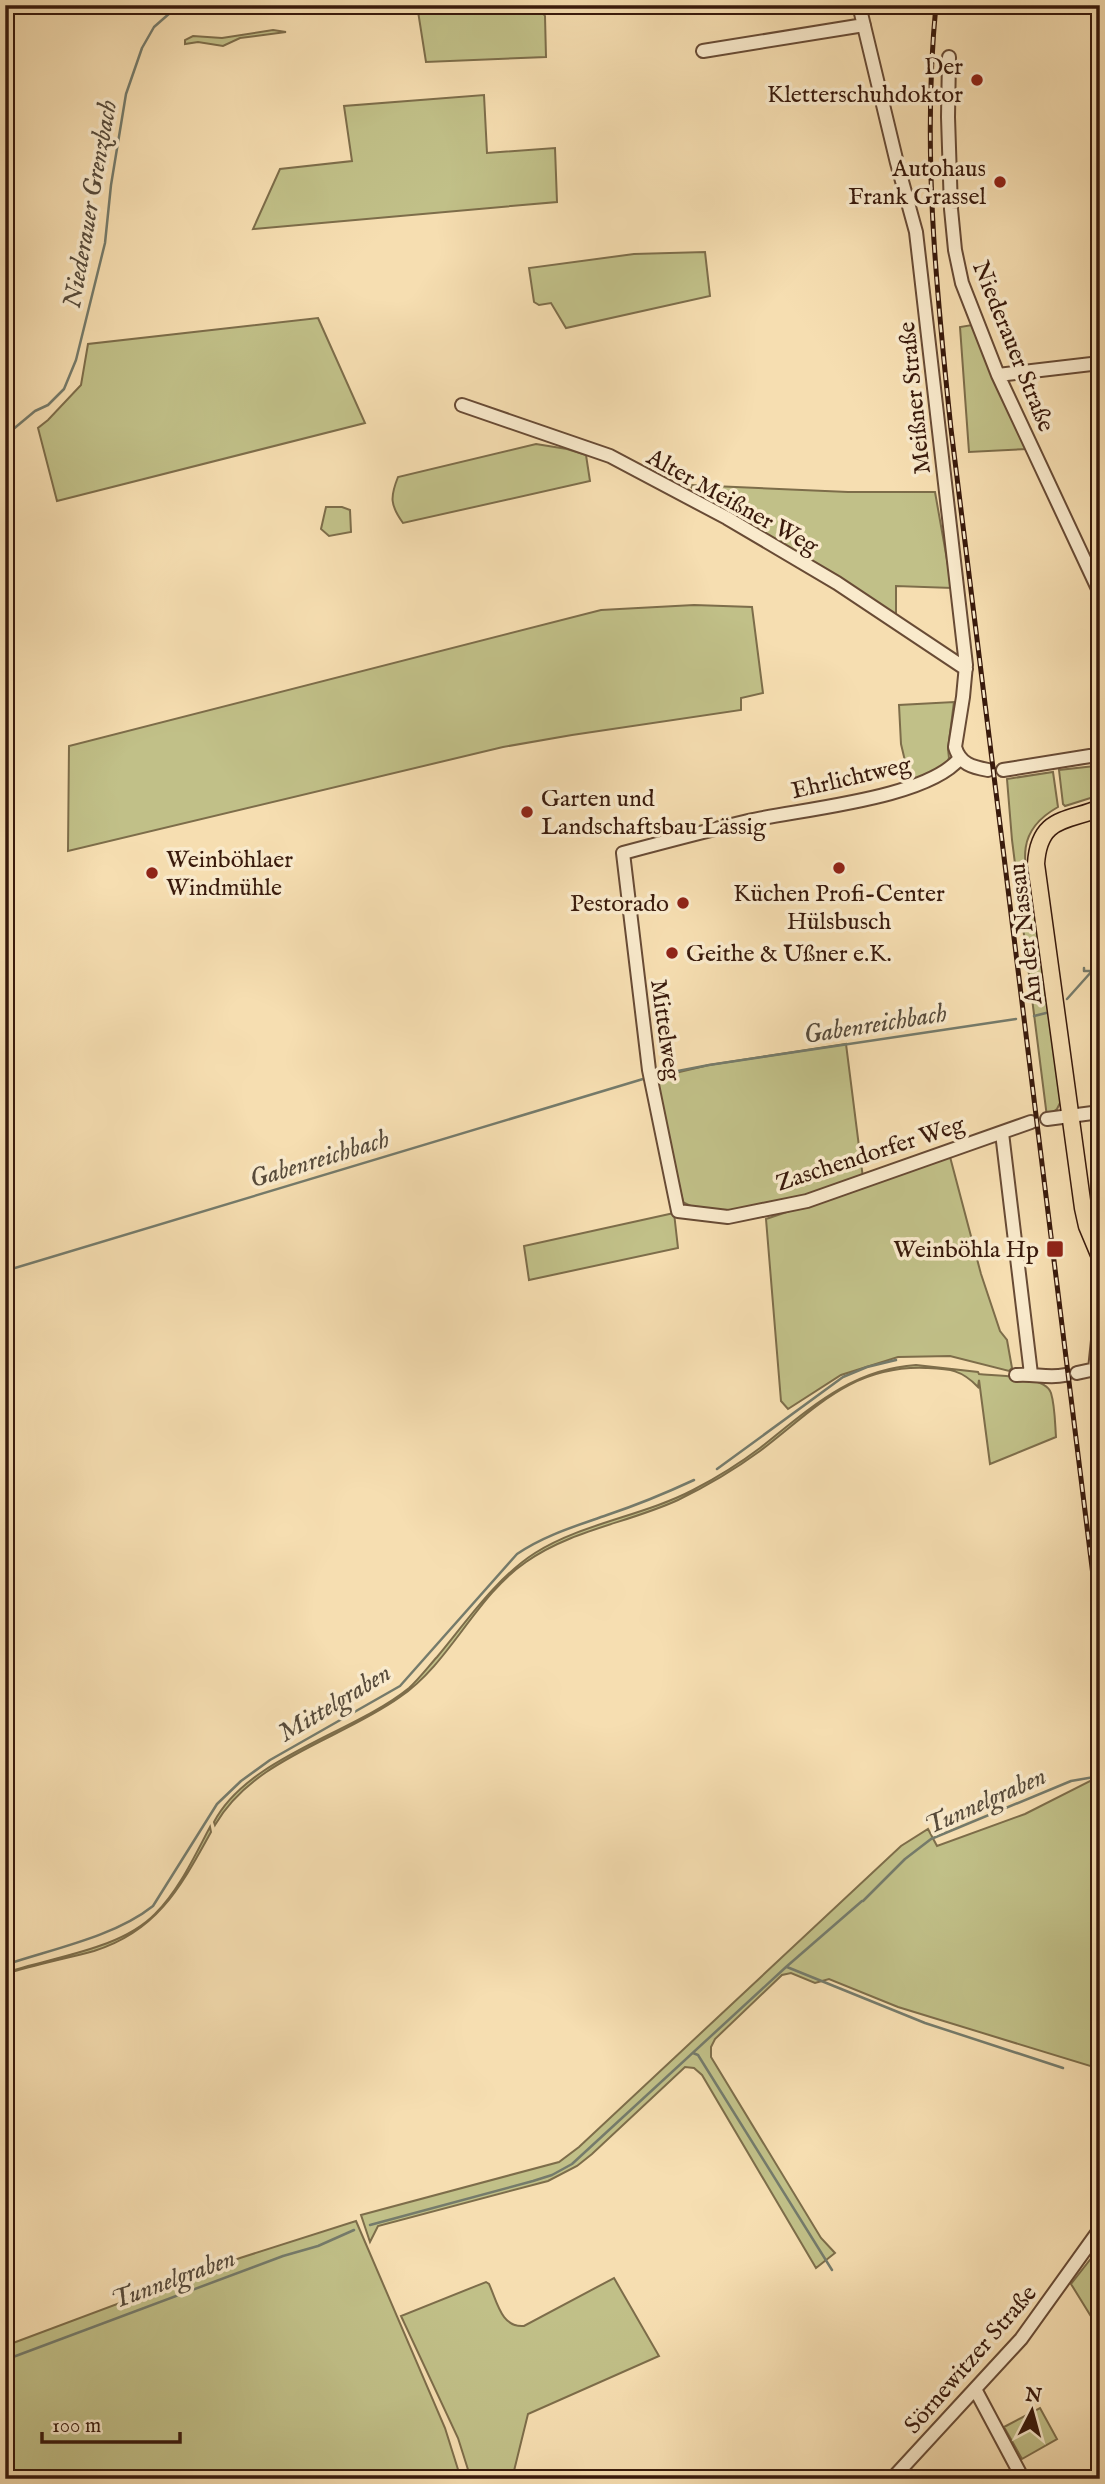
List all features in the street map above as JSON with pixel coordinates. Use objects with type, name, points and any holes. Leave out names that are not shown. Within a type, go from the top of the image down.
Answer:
[{"type":"main road","name":"An der Nassau","points":[[1100,808],[1063,818],[1051,826],[1040,842],[1036,864],[1083,1208],[1087,1226],[1100,1256]]},
{"type":"street","name":"Meißner Straße","points":[[859,5],[916,232],[966,669],[955,741],[955,750],[960,758]]},
{"type":"street","points":[[703,51],[864,25]]},
{"type":"street","name":"Niederauer Straße","points":[[949,57],[948,158],[956,250],[965,293],[998,375],[1100,593]]},
{"type":"street","points":[[998,375],[1100,363]]},
{"type":"street","name":"Alter Meißner Weg","points":[[462,405],[610,456],[727,518],[837,583],[966,669]]},
{"type":"street","points":[[1003,770],[1100,756]]},
{"type":"street","points":[[960,758],[970,766],[988,770]]},
{"type":"street","name":"Ehrlichtweg","points":[[623,853],[747,821],[908,789],[937,777],[960,758]]},
{"type":"street","name":"Mittelweg","points":[[623,853],[649,1070],[678,1211]]},
{"type":"street","points":[[1047,1119],[1100,1112]]},
{"type":"street","name":"Zaschendorfer Weg","points":[[678,1211],[728,1217],[807,1201],[1031,1122]]},
{"type":"street","points":[[1002,1133],[1031,1374]]},
{"type":"street","points":[[1016,1375],[1065,1375],[1097,1369],[1100,1321]]},
{"type":"street","name":"Sörnewitzer Straße","points":[[892,2479],[1021,2339],[1100,2229]]},
{"type":"street","points":[[975,2389],[1023,2479]]},
{"type":"shaded area","points":[[417,5],[538,7],[545,16],[546,57],[426,62]]},
{"type":"shaded area","points":[[273,30],[286,32],[240,38],[223,46],[198,42],[185,44],[185,40],[193,36],[222,38]]},
{"type":"shaded area","points":[[484,95],[487,153],[555,148],[557,202],[253,229],[280,169],[352,161],[344,106]]},
{"type":"shaded area","points":[[705,252],[710,296],[566,328],[551,303],[539,305],[534,302],[529,268],[634,254]]},
{"type":"shaded area","points":[[318,318],[365,423],[57,501],[38,428],[81,385],[88,344]]},
{"type":"shaded area","points":[[972,325],[1027,449],[969,452],[960,327]]},
{"type":"shaded area","points":[[536,444],[586,455],[590,481],[403,523],[396,511],[393,496],[398,477]]},
{"type":"shaded area","points":[[690,485],[848,492],[935,492],[952,588],[896,586],[896,620],[804,557],[697,495]]},
{"type":"shaded area","points":[[326,507],[350,510],[351,532],[329,536],[321,529]]},
{"type":"shaded area","points":[[694,605],[752,607],[763,693],[741,698],[741,710],[503,747],[68,851],[69,746],[601,610]]},
{"type":"shaded area","points":[[954,702],[946,765],[910,782],[901,744],[899,705]]},
{"type":"shaded area","points":[[1100,767],[1100,795],[1065,806],[1059,770]]},
{"type":"shaded area","points":[[1053,772],[1058,807],[1035,826],[1029,837],[1025,860],[1061,1101],[1057,1109],[1047,1117],[1012,840],[1007,779]]},
{"type":"shaded area","points":[[846,1044],[863,1178],[797,1200],[747,1210],[723,1212],[701,1209],[683,1202],[654,1078],[709,1065]]},
{"type":"shaded area","points":[[949,1153],[981,1274],[1000,1331],[1007,1340],[1012,1368],[1009,1371],[950,1356],[898,1357],[841,1375],[788,1409],[781,1401],[766,1219],[861,1187]]},
{"type":"shaded area","points":[[674,1213],[678,1248],[529,1280],[524,1246]]},
{"type":"shaded area","points":[[916,1365],[1040,1383],[1051,1393],[1056,1437],[990,1464],[979,1380],[978,1387],[954,1371],[926,1368],[900,1369],[854,1382],[816,1406],[750,1458],[699,1489],[659,1508],[562,1542],[526,1562],[492,1593],[418,1683],[376,1712],[275,1766],[232,1802],[215,1825],[214,1822],[230,1799],[251,1780],[276,1763],[386,1704],[409,1688],[495,1587],[535,1553],[573,1534],[654,1507],[693,1490],[744,1460],[813,1406],[851,1383],[871,1374]]},
{"type":"shaded area","points":[[1100,1776],[1100,2069],[898,2007],[829,1979],[815,1983],[791,1973],[782,1975],[715,2039],[711,2047],[711,2057],[821,2238],[835,2253],[816,2268],[702,2075],[694,2068],[685,2067],[577,2166],[548,2181],[378,2226],[370,2242],[361,2215],[559,2162],[579,2147],[901,1846],[928,1829],[937,1846],[1025,1814]]},
{"type":"shaded area","points":[[210,1827],[211,1832],[178,1888],[151,1919],[135,1932],[94,1951],[5,1974],[104,1944],[140,1926],[155,1914],[171,1895]]},
{"type":"shaded area","points":[[356,2221],[445,2428],[461,2479],[5,2479],[5,2346],[240,2258]]},
{"type":"shaded area","points":[[1100,2247],[1100,2331],[1071,2284]]},
{"type":"shaded area","points":[[614,2278],[659,2356],[528,2414],[512,2479],[471,2479],[458,2438],[401,2316],[486,2282],[505,2318],[510,2323],[524,2326]]},
{"type":"shaded area","points":[[1040,2408],[1057,2439],[1022,2459],[1004,2427]]},
{"type":"waterway","name":"Niederauer Grenzbach","points":[[5,436],[35,411],[48,405],[64,389],[76,360],[105,243],[111,185],[126,94],[142,48],[154,27],[179,5]]},
{"type":"waterway","points":[[1084,968],[1084,971],[1092,971]]},
{"type":"waterway","name":"Gabenreichbach","points":[[1067,999],[1092,971],[1100,970]]},
{"type":"waterway","name":"Gabenreichbach","points":[[1034,1016],[1046,1013]]},
{"type":"waterway","name":"Gabenreichbach","points":[[657,1075],[1016,1019]]},
{"type":"waterway","name":"Gabenreichbach","points":[[5,1271],[643,1079]]},
{"type":"waterway","name":"Mittelgraben","points":[[717,1469],[843,1377],[867,1367],[896,1360]]},
{"type":"waterway","name":"Mittelgraben","points":[[5,1965],[101,1934],[153,1906],[217,1804],[241,1781],[270,1760],[400,1686],[517,1554],[539,1541],[694,1480]]},
{"type":"waterway","name":"Tunnelgraben","points":[[863,1901],[905,1859],[931,1839],[1071,1781],[1100,1776]]},
{"type":"waterway","points":[[370,2225],[533,2181],[572,2164],[786,1967],[862,1901]]},
{"type":"waterway","points":[[787,1967],[925,2023],[1063,2068]]},
{"type":"waterway","points":[[693,2053],[698,2055],[832,2270]]},
{"type":"waterway","name":"Tunnelgraben","points":[[5,2360],[283,2256],[318,2246],[354,2230]]},
{"type":"railway","points":[[936,5],[930,111],[931,164],[945,376],[1100,1632]]},
{"type":"place","name":"Der Kletterschuhdoktor","points":[[977,80]]},
{"type":"place","name":"Autohaus Frank Grassel","points":[[1000,182]]},
{"type":"place","name":"Garten und Landschaftsbau Lässig","points":[[527,812]]},
{"type":"place","name":"Küchen Profi-Center Hülsbusch","points":[[839,868]]},
{"type":"place","name":"Weinböhlaer Windmühle","points":[[152,873]]},
{"type":"place","name":"Pestorado","points":[[683,903]]},
{"type":"place","name":"Geithe & Ußner e.K.","points":[[672,953]]},
{"type":"place","name":"Weinböhla Hp","points":[[1055,1249]]}]
